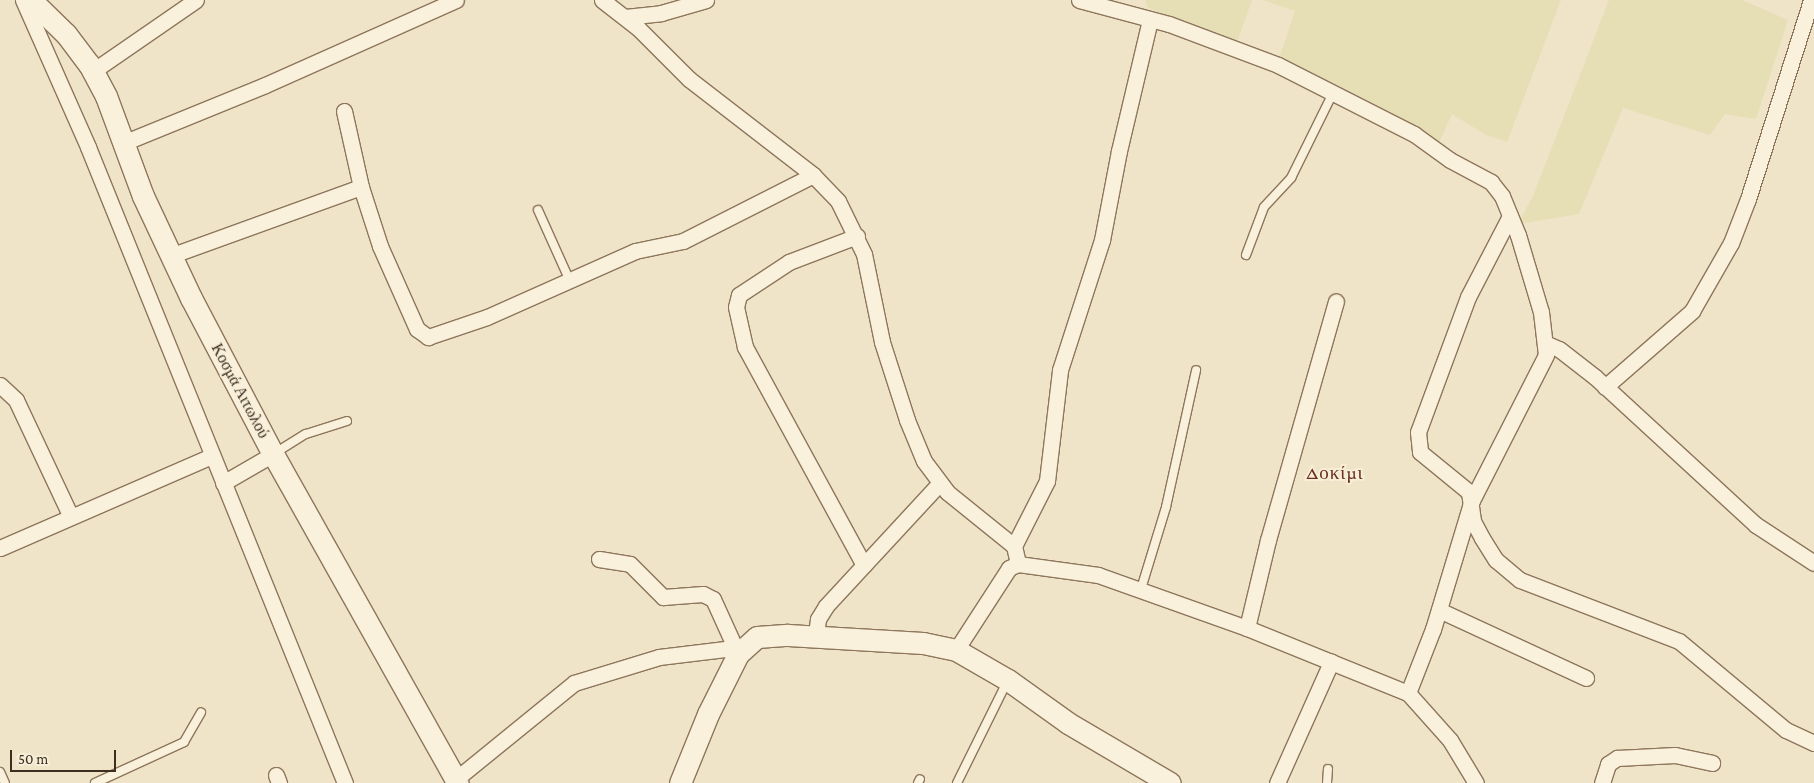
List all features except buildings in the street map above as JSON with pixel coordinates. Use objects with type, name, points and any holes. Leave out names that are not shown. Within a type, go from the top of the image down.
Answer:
[{"type":"main road","name":"Κοσμά Αιτωλού","points":[[31,0],[75,43],[93,71],[170,256],[273,454],[457,781]]},
{"type":"main road","points":[[680,783],[735,651],[760,637],[816,635],[923,643],[956,650],[1008,680],[1068,723],[1170,783]]},
{"type":"street","points":[[23,0],[88,147],[345,783]]},
{"type":"street","points":[[93,71],[196,0]]},
{"type":"street","points":[[123,143],[265,85],[456,0]]},
{"type":"street","points":[[602,0],[625,17],[689,79],[813,175],[838,201],[857,236],[864,254],[882,342],[915,441],[939,484],[1014,546],[1018,564]]},
{"type":"street","points":[[625,17],[661,13],[706,0]]},
{"type":"street","points":[[1078,0],[1123,6],[1150,20],[1169,24],[1278,65],[1414,134],[1450,160],[1491,182],[1502,196],[1541,312],[1547,344],[1542,366],[1472,500],[1453,555],[1439,610],[1408,693]]},
{"type":"street","points":[[1605,387],[1692,311],[1731,243],[1811,0]]},
{"type":"street","points":[[1014,546],[1047,481],[1060,370],[1102,240],[1119,151],[1150,20]]},
{"type":"street","points":[[344,111],[361,187],[380,246],[417,330],[428,337],[487,317],[635,250],[683,241],[813,175]]},
{"type":"street","points":[[170,256],[361,187]]},
{"type":"street","points":[[1510,216],[1468,297],[1417,437],[1418,447],[1424,458],[1461,484],[1472,500],[1473,521],[1491,553],[1520,580],[1679,641],[1786,730],[1814,743]]},
{"type":"street","points":[[857,236],[783,265],[739,295],[736,307],[745,347],[864,565]]},
{"type":"street","points":[[1247,628],[1268,540],[1336,302]]},
{"type":"street","points":[[1547,344],[1559,349],[1605,387],[1756,525],[1814,563]]},
{"type":"street","points":[[0,385],[16,400],[71,517]]},
{"type":"street","points":[[223,483],[273,454]]},
{"type":"street","points":[[0,548],[212,456]]},
{"type":"street","points":[[816,635],[818,619],[824,609],[939,484]]},
{"type":"street","points":[[457,781],[570,685],[659,657],[735,651],[719,608],[708,596],[663,597],[630,564],[599,558]]},
{"type":"street","points":[[956,650],[1009,568],[1018,564],[1098,575],[1247,628],[1408,693],[1450,740],[1476,783]]},
{"type":"street","points":[[1439,610],[1586,678]]},
{"type":"street","points":[[1276,783],[1331,662]]},
{"type":"street","points":[[1602,783],[1608,764],[1617,758],[1675,755],[1712,763]]},
{"type":"lane","points":[[1246,255],[1264,208],[1291,178],[1333,93]]},
{"type":"lane","points":[[538,210],[569,279]]},
{"type":"lane","points":[[1141,590],[1166,507],[1196,370]]},
{"type":"lane","points":[[273,454],[306,434],[347,421]]},
{"type":"lane","points":[[957,783],[1008,680]]},
{"type":"lane","points":[[96,783],[184,742],[201,712]]},
{"type":"lane","points":[[1327,783],[1328,769]]},
{"type":"lane","points":[[0,772],[5,783]]},
{"type":"shaded area","points":[[1146,0],[1252,0],[1236,45],[1147,7]]},
{"type":"shaded area","points":[[1263,0],[1561,0],[1507,142],[1486,135],[1452,114],[1436,149],[1278,62],[1295,11]]},
{"type":"shaded area","points":[[1609,0],[1742,0],[1788,20],[1756,119],[1725,114],[1710,135],[1623,108],[1579,214],[1518,224],[1533,196]]},
{"type":"district","name":"Δοκίμι","points":[[1335,473]]}]
